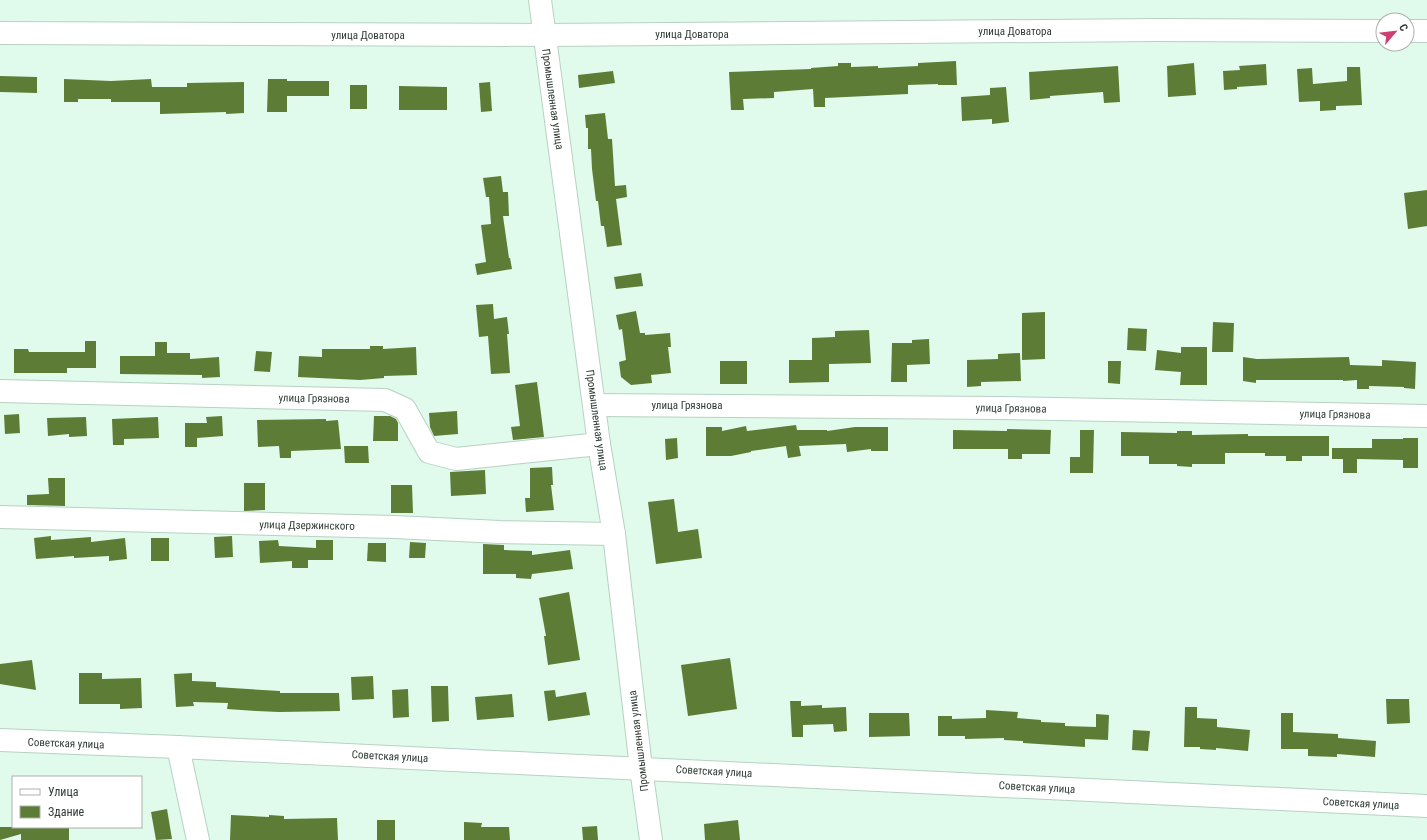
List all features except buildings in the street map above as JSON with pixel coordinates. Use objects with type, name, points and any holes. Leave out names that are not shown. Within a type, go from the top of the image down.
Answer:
[{"type":"street","name":"Промышленная улица","points":[[540,0],[595,404],[599,444],[614,534],[641,768],[651,840]]},
{"type":"street","name":"улица Доватора","points":[[0,33],[544,35],[1147,30],[1375,31]]},
{"type":"street","points":[[1415,31],[1427,31]]},
{"type":"street","name":"улица Грязнова","points":[[0,391],[385,400],[405,409],[429,452],[456,459],[599,444]]},
{"type":"street","name":"улица Грязнова","points":[[595,404],[1006,408],[1427,416]]},
{"type":"street","name":"улица Дзержинского","points":[[0,518],[394,527],[500,532],[614,534]]},
{"type":"street","name":"Советская улица","points":[[0,740],[641,768],[1427,806]]},
{"type":"street","points":[[178,747],[198,840]]}]
